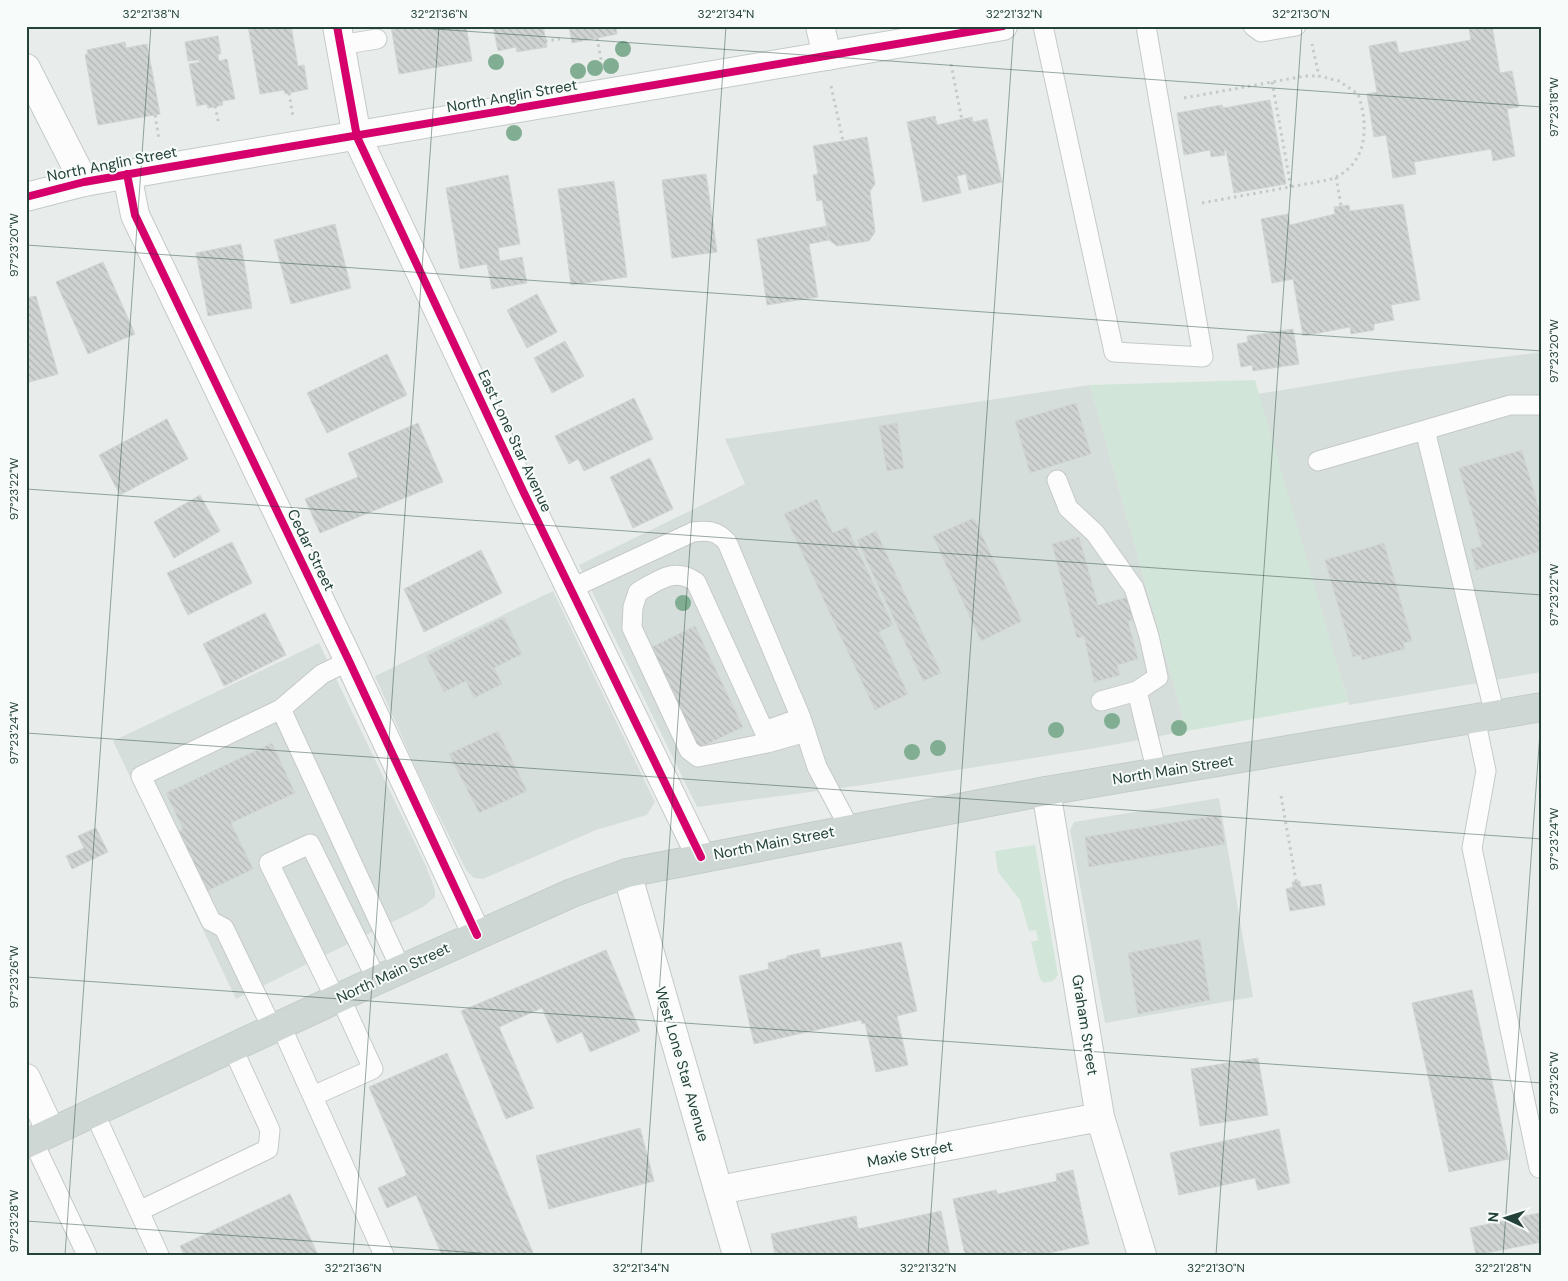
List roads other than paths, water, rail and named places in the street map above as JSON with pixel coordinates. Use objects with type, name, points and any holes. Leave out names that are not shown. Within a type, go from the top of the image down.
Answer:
[{"type":"main road","name":"North Main Street","points":[[37,1139],[401,969],[572,893],[627,873],[1046,790],[1157,773],[1542,707]]},
{"type":"street","points":[[820,26],[826,56]]},
{"type":"street","name":"North Anglin Street","points":[[26,197],[84,182],[127,174],[1003,26]]},
{"type":"street","name":"East Lone Star Avenue","points":[[339,36],[357,136],[570,589],[701,857]]},
{"type":"street","points":[[26,68],[84,182]]},
{"type":"street","name":"Cedar Street","points":[[127,174],[135,215],[350,661],[477,935]]},
{"type":"street","name":"Graham Street","points":[[1046,790],[1100,1117],[1142,1255]]},
{"type":"street","name":"West Lone Star Avenue","points":[[627,873],[737,1255]]},
{"type":"street","points":[[26,1078],[37,1139]]},
{"type":"street","name":"Maxie Street","points":[[719,1190],[1100,1117]]},
{"type":"lane","points":[[1043,26],[1114,352],[1202,357],[1146,26]]},
{"type":"lane","points":[[1253,26],[1262,32],[1296,26]]},
{"type":"lane","points":[[339,36],[377,39]]},
{"type":"lane","points":[[1318,461],[1510,405],[1542,405]]},
{"type":"lane","points":[[1425,430],[1485,717],[1486,771],[1472,848],[1539,1168]]},
{"type":"lane","points":[[1057,480],[1068,508],[1095,533],[1134,588],[1149,636],[1158,677],[1137,691],[1101,701]]},
{"type":"lane","points":[[570,589],[693,532],[706,530],[719,534],[727,542],[803,725],[817,767],[850,829]]},
{"type":"lane","points":[[672,575],[685,575],[696,582],[764,731],[803,725],[767,743],[698,758],[689,750],[632,628],[633,608],[638,592],[672,575]]},
{"type":"lane","points":[[350,661],[322,674],[281,709],[141,776],[211,921],[224,928],[313,1096],[384,1255]]},
{"type":"lane","points":[[1137,691],[1157,773]]},
{"type":"lane","points":[[281,709],[401,969]]},
{"type":"lane","points":[[313,1096],[373,1069],[269,863],[310,844],[377,980]]},
{"type":"lane","points":[[139,1211],[268,1149],[270,1130],[233,1049]]},
{"type":"lane","points":[[94,1112],[159,1255]]},
{"type":"lane","points":[[37,1139],[87,1255]]}]
